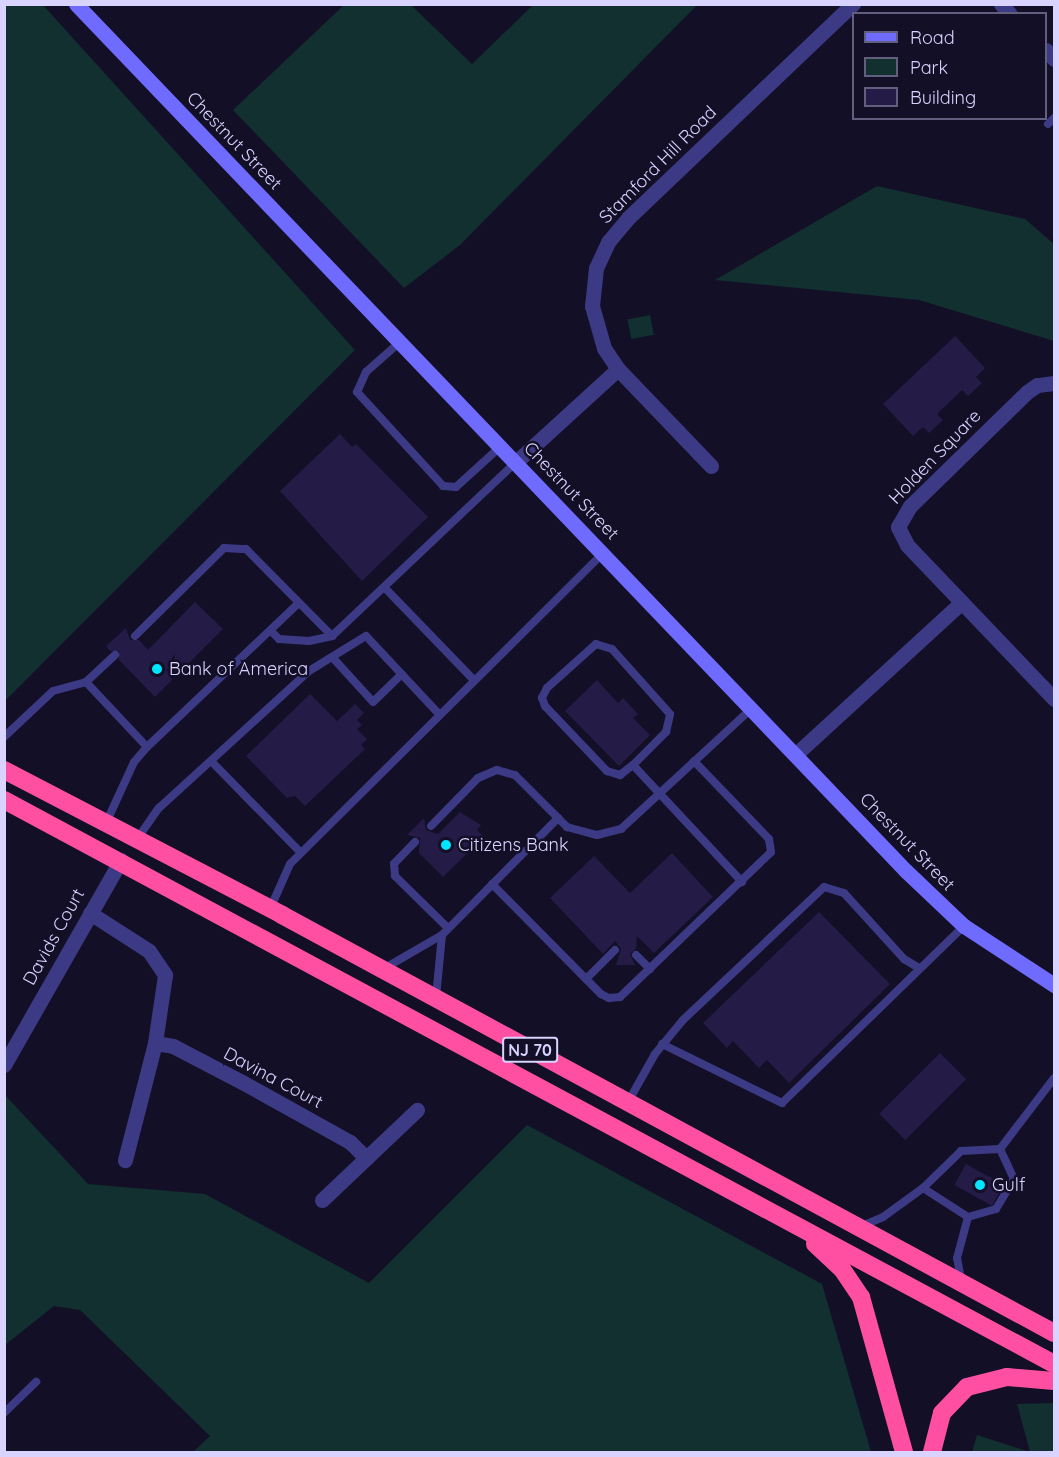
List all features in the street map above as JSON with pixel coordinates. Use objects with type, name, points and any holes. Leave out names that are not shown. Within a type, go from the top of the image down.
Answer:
[{"type":"highway","name":"NJ 70","points":[[4,770],[382,969],[1054,1333]]},
{"type":"highway","name":"NJ 70","points":[[4,800],[121,860],[1054,1364]]},
{"type":"highway","points":[[796,1226],[842,1269],[861,1297],[904,1452]]},
{"type":"highway","points":[[932,1452],[942,1413],[967,1387],[1007,1377],[1054,1381]]},
{"type":"street","name":"Chestnut Street","points":[[76,4],[501,446],[750,710],[964,926],[1054,985]]},
{"type":"street","name":"Stamford Hill Road","points":[[711,466],[618,369],[604,348],[592,306],[596,268],[608,242],[628,218],[853,4]]},
{"type":"street","points":[[516,462],[618,369]]},
{"type":"street","name":"Holden Square","points":[[1054,383],[1037,385],[1027,392],[910,506],[899,521],[898,531],[907,545],[1054,699]]},
{"type":"street","points":[[795,756],[962,602]]},
{"type":"street","name":"Davids Court","points":[[4,1065],[121,860]]},
{"type":"street","points":[[90,913],[149,951],[160,963],[166,988],[155,1043],[125,1160]]},
{"type":"street","name":"Davina Court","points":[[155,1043],[173,1046],[252,1088],[350,1142],[366,1158]]},
{"type":"street","points":[[322,1200],[417,1110]]},
{"type":"lane","points":[[400,342],[366,372],[357,392],[360,400],[442,486],[456,487],[501,446]]},
{"type":"lane","points":[[271,631],[279,639],[299,640],[332,636],[516,462]]},
{"type":"lane","points":[[135,636],[224,549],[246,549],[332,636]]},
{"type":"lane","points":[[270,909],[290,864],[438,713],[603,553]]},
{"type":"lane","points":[[385,588],[473,679]]},
{"type":"lane","points":[[106,823],[134,762],[147,747],[299,603]]},
{"type":"lane","points":[[137,839],[159,808],[309,671],[366,636],[438,713]]},
{"type":"lane","points":[[596,644],[612,648],[670,714],[666,732],[633,765],[620,775],[607,771],[543,703],[547,688],[596,644]]},
{"type":"lane","points":[[4,737],[53,691],[86,682],[115,655]]},
{"type":"lane","points":[[333,658],[373,702],[402,674]]},
{"type":"lane","points":[[86,682],[147,747]]},
{"type":"lane","points":[[431,826],[478,778],[497,770],[515,775],[558,818],[582,832],[609,834],[633,821],[750,710]]},
{"type":"lane","points":[[492,884],[605,997],[616,999],[770,855],[770,842],[694,761]]},
{"type":"lane","points":[[212,762],[302,853]]},
{"type":"lane","points":[[633,765],[742,882]]},
{"type":"lane","points":[[382,969],[445,932],[558,818]]},
{"type":"lane","points":[[415,842],[394,864],[395,876],[445,932],[436,999]]},
{"type":"lane","points":[[627,1102],[662,1044],[683,1020],[824,887],[844,893],[904,959],[919,968]]},
{"type":"lane","points":[[662,1044],[782,1103],[964,926]]},
{"type":"lane","points":[[586,979],[615,950]]},
{"type":"lane","points":[[636,955],[650,969]]},
{"type":"lane","points":[[859,1228],[883,1217],[923,1188],[961,1152],[1000,1149],[1054,1078]]},
{"type":"lane","points":[[923,1188],[968,1217],[996,1209],[1014,1179],[1000,1149]]},
{"type":"lane","points":[[962,1283],[957,1258],[968,1217]]},
{"type":"lane","points":[[4,1413],[36,1382]]},
{"type":"green space","points":[[5,4],[43,5],[355,350],[5,701]]},
{"type":"green space","points":[[344,5],[411,5],[472,64],[533,5],[697,5],[460,245],[404,288],[233,110]]},
{"type":"green space","points":[[877,186],[1025,219],[1054,244],[1054,341],[919,300],[715,280]]},
{"type":"green space","points":[[650,315],[654,335],[631,339],[627,319]]},
{"type":"green space","points":[[5,1095],[88,1184],[205,1194],[369,1283],[527,1125],[822,1284],[871,1452],[193,1452],[210,1436],[80,1310],[54,1306],[5,1345]]},
{"type":"green space","points":[[1054,1403],[1054,1452],[1030,1452],[1017,1404]]},
{"type":"green space","points":[[977,1435],[1030,1452],[972,1452]]},
{"type":"building","points":[[955,336],[985,368],[976,377],[982,383],[968,396],[962,390],[937,414],[943,420],[929,433],[923,427],[913,436],[883,404]]},
{"type":"building","points":[[340,434],[352,447],[356,444],[428,517],[362,581],[280,491]]},
{"type":"building","points":[[195,602],[223,629],[155,697],[119,660],[119,651],[110,651],[106,646],[126,628],[130,640],[139,640],[148,650]]},
{"type":"building","points":[[597,680],[618,703],[623,698],[638,714],[633,718],[650,735],[619,766],[565,711]]},
{"type":"building","points":[[310,694],[337,721],[355,704],[364,713],[357,720],[362,725],[357,729],[367,739],[361,745],[365,749],[305,806],[295,796],[287,798],[246,756]]},
{"type":"building","name":"Citizens Bank","points":[[460,812],[481,825],[477,830],[484,837],[443,877],[419,853],[420,838],[407,835],[424,818],[426,830],[438,834]]},
{"type":"building","points":[[672,853],[713,897],[654,953],[637,936],[636,949],[630,954],[635,965],[616,965],[621,949],[615,941],[603,954],[550,898],[594,856],[630,893]]},
{"type":"building","points":[[819,912],[890,984],[789,1083],[767,1060],[759,1068],[733,1041],[727,1048],[703,1023]]},
{"type":"building","points":[[940,1053],[966,1079],[905,1140],[879,1114]]},
{"type":"building","name":"Gulf","points":[[966,1164],[1004,1185],[992,1206],[954,1185]]},
{"type":"place","name":"Bank of America","points":[[157,669]]},
{"type":"place","name":"Citizens Bank","points":[[446,845]]},
{"type":"place","name":"Gulf","points":[[980,1185]]}]
